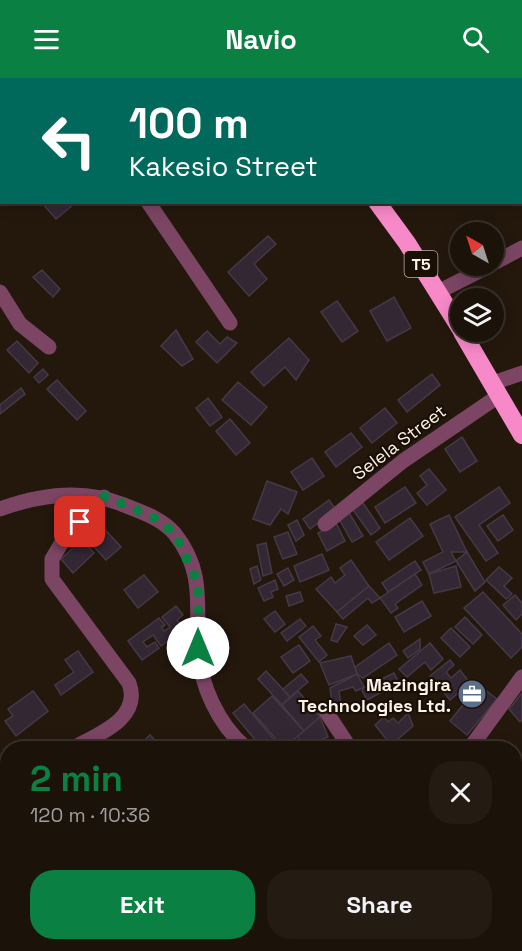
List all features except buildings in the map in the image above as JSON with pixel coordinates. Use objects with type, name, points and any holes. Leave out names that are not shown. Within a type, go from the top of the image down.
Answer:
[{"type":"highway","name":"T5","points":[[378,204],[450,312]]},
{"type":"highway","name":"T5","points":[[468,342],[522,435]]},
{"type":"street","points":[[149,204],[230,323]]},
{"type":"street","points":[[504,258],[522,248]]},
{"type":"street","points":[[438,292],[469,276]]},
{"type":"street","points":[[0,292],[20,324],[49,347]]},
{"type":"street","name":"Selela Street","points":[[325,524],[403,461],[497,389],[522,373]]},
{"type":"street","points":[[0,508],[24,500],[57,494],[104,496],[155,518],[175,534],[198,583],[198,648],[204,681],[225,726],[239,741]]},
{"type":"street","points":[[85,741],[120,720],[132,705],[133,694],[129,683],[52,579],[52,559],[67,534],[104,496]]},
{"type":"street","points":[[475,741],[522,677]]},
{"type":"street","points":[[325,710],[345,741]]},
{"type":"place","name":"Mazingira Technologies Ltd.","points":[[472,694]]},
{"type":"route","points":[[80,522],[104,496],[155,518],[175,534],[198,583],[198,648]]}]
